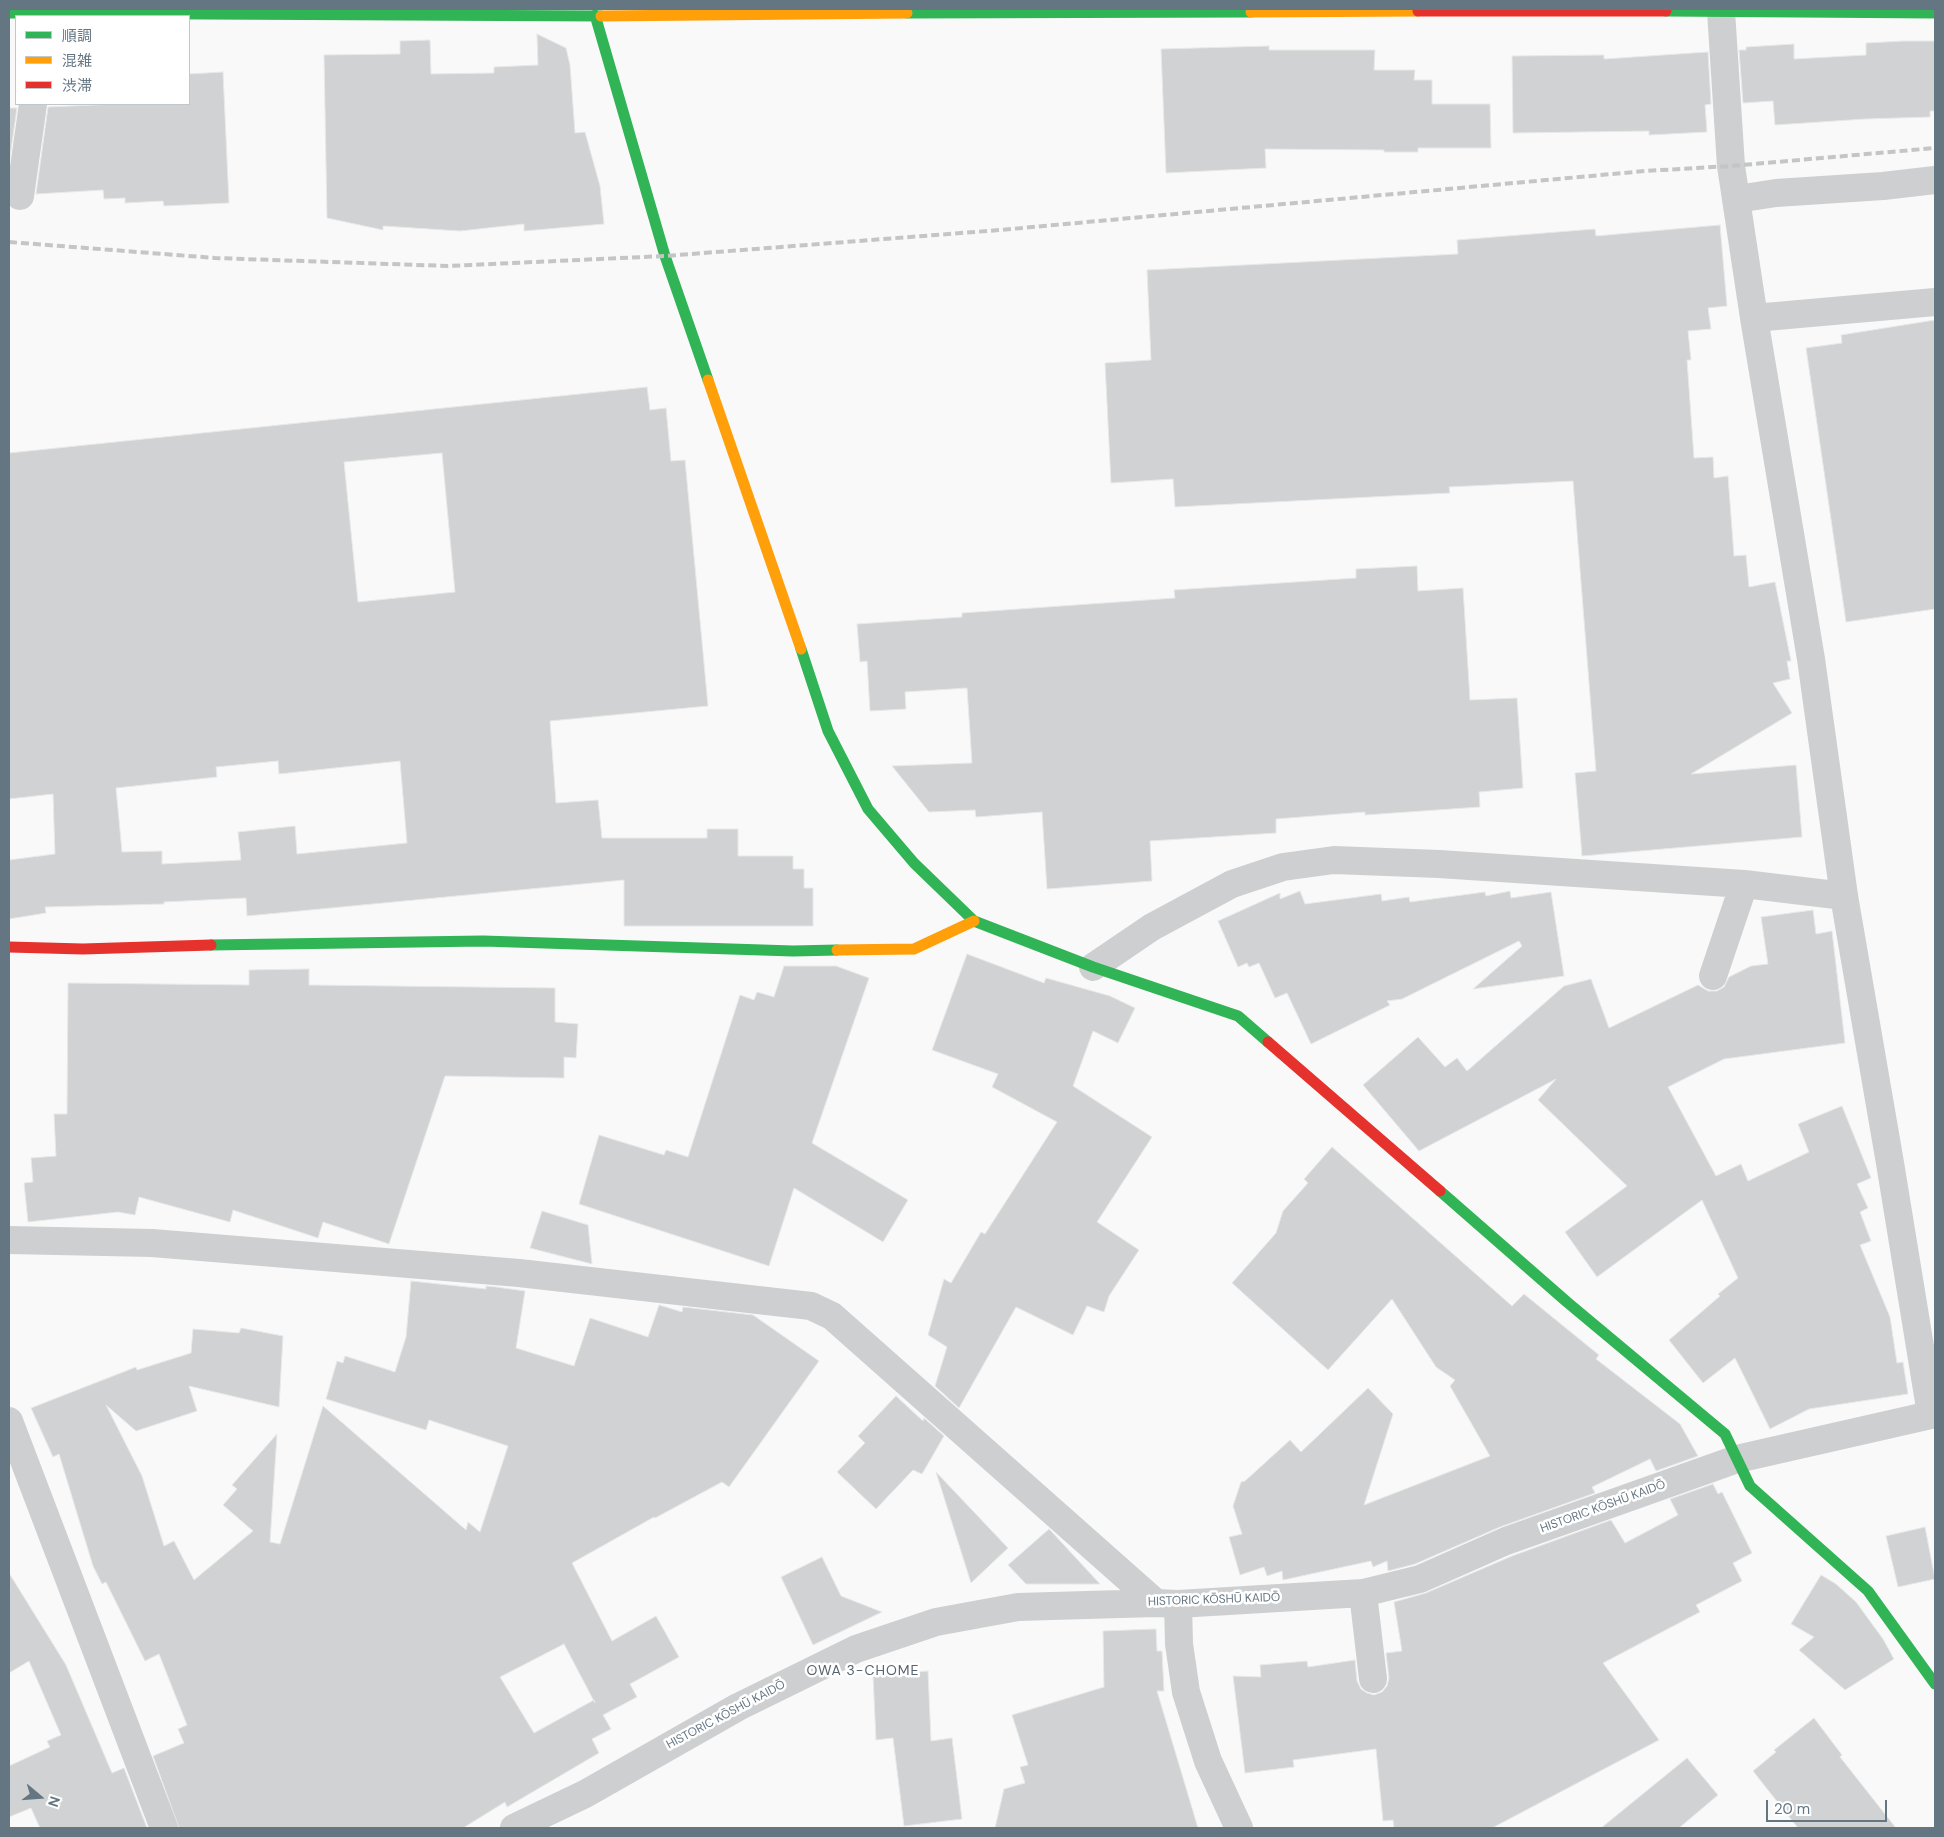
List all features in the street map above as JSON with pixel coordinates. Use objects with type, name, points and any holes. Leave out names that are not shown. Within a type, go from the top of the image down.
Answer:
[{"type":"main road","points":[[9,13],[675,16],[975,12],[1721,11],[1935,13]]},
{"type":"main road","points":[[595,15],[665,256],[781,589],[828,731],[868,809],[914,863],[974,921],[1093,967],[1238,1016],[1567,1302],[1725,1434],[1750,1486],[1868,1592],[1935,1684]]},
{"type":"main road","points":[[9,947],[83,950],[268,943],[483,941],[794,951],[914,949],[974,921]]},
{"type":"street","points":[[1721,11],[1731,166],[1754,318],[1811,659],[1844,896],[1933,1414]]},
{"type":"street","points":[[20,196],[33,105]]},
{"type":"street","points":[[1737,198],[1935,180]]},
{"type":"street","points":[[1754,318],[1935,302]]},
{"type":"street","points":[[1093,967],[1152,927],[1232,884],[1283,867],[1334,860],[1439,864],[1744,884],[1844,896]]},
{"type":"street","points":[[1713,976],[1744,884]]},
{"type":"street","points":[[9,1240],[152,1243],[519,1273],[811,1306],[832,1316],[1167,1603],[1179,1644],[1186,1692],[1208,1761],[1239,1828]]},
{"type":"street","name":"HISTORIC KŌSHŪ KAIDŌ","points":[[529,1825],[738,1707],[856,1648],[936,1622],[1018,1607],[1167,1603],[1363,1593],[1420,1580],[1506,1541],[1737,1459],[1933,1414]]},
{"type":"street","points":[[9,1421],[164,1828]]},
{"type":"street","points":[[1363,1593],[1373,1679]]},
{"type":"building","points":[[537,34],[566,48],[570,65],[575,133],[585,132],[600,186],[604,224],[524,231],[524,224],[460,231],[383,226],[383,230],[327,218],[324,55],[400,54],[400,41],[430,40],[431,74],[494,73],[494,67],[538,65]]},
{"type":"building","points":[[1935,41],[1935,111],[1930,111],[1930,117],[1775,125],[1773,101],[1743,103],[1739,50],[1746,50],[1746,47],[1794,44],[1794,59],[1866,55],[1866,43]]},
{"type":"building","points":[[1269,46],[1269,50],[1375,50],[1374,70],[1415,70],[1414,80],[1432,80],[1432,104],[1490,104],[1491,148],[1418,148],[1418,152],[1265,149],[1266,168],[1166,173],[1161,49]]},
{"type":"building","points":[[1708,52],[1711,104],[1705,105],[1707,132],[1649,135],[1649,131],[1513,133],[1512,56],[1604,55],[1604,59]]},
{"type":"building","points":[[223,72],[229,203],[164,206],[163,201],[125,203],[125,198],[104,199],[103,190],[36,194],[48,107],[190,105],[190,74]]},
{"type":"building","points":[[9,108],[17,108],[9,164]]},
{"type":"building","points":[[1720,225],[1727,306],[1708,308],[1711,329],[1688,331],[1691,360],[1687,360],[1694,458],[1713,457],[1714,478],[1728,476],[1734,556],[1746,555],[1749,587],[1775,582],[1791,661],[1787,661],[1790,679],[1773,683],[1792,713],[1691,774],[1796,765],[1802,837],[1582,856],[1575,773],[1596,771],[1573,481],[1449,487],[1450,493],[1175,507],[1173,479],[1111,483],[1105,363],[1151,360],[1147,270],[1458,254],[1457,240],[1595,229],[1596,236]]},
{"type":"building","points":[[1935,320],[1935,609],[1846,622],[1806,348],[1842,343],[1841,335]]},
{"type":"building","points":[[647,387],[650,410],[666,408],[671,461],[685,460],[708,706],[550,721],[556,803],[598,800],[602,838],[707,838],[707,829],[738,829],[738,856],[793,856],[793,869],[804,869],[804,888],[813,888],[813,926],[624,926],[624,880],[247,916],[246,898],[164,902],[164,904],[45,907],[46,913],[9,919],[9,860],[55,854],[53,794],[9,799],[9,453]],"holes":[[[442,453],[455,592],[358,602],[344,462]],[[278,761],[279,774],[400,761],[407,843],[297,854],[295,826],[238,832],[241,860],[162,864],[162,851],[122,852],[116,788],[217,777],[216,767]]]},
{"type":"building","points":[[1417,566],[1418,591],[1463,588],[1470,700],[1517,698],[1523,788],[1479,792],[1480,807],[1365,815],[1365,812],[1276,819],[1276,833],[1150,841],[1152,881],[1047,889],[1042,812],[976,817],[975,810],[929,812],[892,766],[972,763],[967,688],[905,692],[906,709],[870,711],[867,661],[860,662],[857,624],[962,617],[962,613],[1175,598],[1174,590],[1356,578],[1356,569]]},
{"type":"building","points":[[1300,891],[1305,904],[1381,894],[1382,901],[1409,897],[1410,902],[1485,892],[1486,896],[1510,891],[1511,898],[1551,892],[1564,976],[1473,989],[1522,946],[1519,941],[1402,999],[1387,1001],[1390,1005],[1311,1044],[1287,993],[1275,998],[1259,963],[1249,967],[1247,963],[1238,967],[1218,921],[1280,893],[1280,899]]},
{"type":"building","points":[[1813,910],[1816,934],[1832,931],[1845,1043],[1724,1059],[1668,1087],[1716,1176],[1741,1164],[1748,1181],[1809,1152],[1798,1124],[1842,1106],[1871,1178],[1857,1184],[1868,1208],[1860,1212],[1871,1241],[1860,1245],[1890,1317],[1897,1363],[1903,1362],[1908,1394],[1809,1409],[1770,1429],[1735,1358],[1703,1383],[1669,1340],[1738,1278],[1702,1200],[1597,1277],[1565,1232],[1627,1186],[1538,1100],[1556,1079],[1419,1151],[1363,1085],[1418,1037],[1445,1067],[1457,1058],[1467,1071],[1564,986],[1591,979],[1609,1028],[1698,985],[1708,991],[1717,991],[1724,987],[1729,977],[1751,966],[1768,964],[1761,917]]},
{"type":"building","points":[[967,954],[1044,983],[1046,978],[1110,996],[1135,1008],[1118,1043],[1093,1031],[1073,1086],[1152,1137],[1097,1222],[1139,1250],[1109,1296],[1104,1312],[1087,1306],[1073,1335],[1016,1307],[959,1408],[935,1386],[947,1347],[928,1335],[944,1279],[951,1283],[981,1232],[985,1234],[1057,1122],[992,1087],[998,1074],[932,1050]]},
{"type":"building","points":[[784,966],[836,966],[869,978],[812,1143],[908,1200],[883,1242],[794,1188],[769,1266],[579,1204],[599,1135],[664,1155],[666,1150],[688,1157],[740,995],[754,1000],[757,992],[774,997]]},
{"type":"building","points":[[309,969],[309,985],[555,988],[555,1022],[578,1024],[576,1058],[564,1057],[564,1078],[445,1076],[389,1244],[323,1222],[318,1238],[233,1210],[230,1222],[139,1197],[135,1215],[118,1212],[28,1222],[24,1183],[33,1182],[31,1158],[56,1156],[54,1114],[67,1114],[68,983],[249,985],[249,970]]},
{"type":"building","points":[[1332,1147],[1512,1306],[1524,1294],[1599,1355],[1596,1359],[1680,1424],[1698,1456],[1656,1471],[1650,1459],[1592,1487],[1595,1493],[1500,1527],[1415,1564],[1388,1571],[1387,1561],[1373,1567],[1371,1561],[1283,1580],[1282,1571],[1267,1576],[1264,1567],[1240,1575],[1229,1537],[1242,1534],[1233,1506],[1241,1482],[1245,1481],[1290,1440],[1301,1452],[1368,1388],[1393,1414],[1364,1505],[1490,1456],[1450,1386],[1455,1380],[1436,1367],[1392,1299],[1328,1370],[1232,1283],[1276,1233],[1283,1211],[1308,1183],[1304,1179]]},
{"type":"building","points":[[542,1211],[588,1225],[592,1264],[530,1248]]},
{"type":"building","points":[[411,1281],[486,1289],[486,1286],[525,1291],[516,1348],[574,1366],[590,1318],[648,1337],[659,1305],[682,1312],[683,1307],[753,1315],[819,1361],[729,1487],[722,1482],[654,1517],[572,1563],[612,1641],[656,1616],[679,1657],[630,1684],[637,1697],[603,1715],[611,1729],[592,1739],[599,1753],[507,1807],[505,1802],[463,1828],[179,1828],[153,1756],[184,1743],[178,1729],[187,1725],[159,1654],[145,1661],[106,1582],[102,1584],[93,1566],[59,1454],[53,1457],[31,1408],[136,1367],[137,1370],[191,1353],[193,1329],[239,1333],[241,1328],[283,1336],[279,1407],[189,1386],[197,1411],[136,1431],[106,1405],[142,1476],[164,1546],[174,1541],[194,1580],[253,1531],[223,1505],[237,1489],[232,1485],[277,1434],[270,1542],[280,1544],[323,1406],[466,1530],[468,1522],[480,1532],[508,1446],[429,1420],[426,1430],[326,1399],[337,1361],[343,1363],[345,1356],[395,1372],[406,1337]],"holes":[[[564,1644],[594,1700],[534,1733],[500,1677]]]},
{"type":"building","points":[[896,1396],[923,1421],[924,1418],[944,1436],[922,1474],[913,1470],[876,1509],[837,1472],[865,1443],[858,1436]]},
{"type":"building","points":[[936,1472],[1008,1548],[971,1583]]},
{"type":"building","points":[[1713,1484],[1718,1494],[1722,1492],[1752,1553],[1733,1563],[1742,1581],[1696,1605],[1700,1612],[1603,1663],[1659,1740],[1492,1828],[1394,1828],[1393,1820],[1383,1821],[1376,1749],[1293,1760],[1294,1767],[1245,1773],[1233,1676],[1261,1677],[1260,1665],[1307,1661],[1308,1667],[1355,1660],[1357,1681],[1361,1689],[1374,1695],[1382,1692],[1387,1686],[1389,1678],[1386,1653],[1402,1651],[1394,1602],[1426,1593],[1512,1556],[1611,1520],[1625,1543],[1678,1515],[1670,1499]]},
{"type":"building","points":[[1925,1527],[1935,1579],[1898,1587],[1886,1536]]},
{"type":"building","points":[[1049,1529],[1100,1584],[1026,1584],[1008,1565]]},
{"type":"building","points":[[822,1557],[841,1596],[882,1612],[813,1645],[781,1577]]},
{"type":"building","points":[[9,1573],[66,1665],[112,1773],[124,1768],[147,1828],[40,1828],[31,1808],[9,1817],[9,1766],[50,1747],[47,1741],[61,1735],[29,1661],[9,1673]]},
{"type":"building","points":[[1821,1575],[1836,1584],[1856,1602],[1883,1639],[1894,1659],[1845,1690],[1799,1650],[1814,1637],[1791,1624]]},
{"type":"building","points":[[1156,1629],[1157,1651],[1162,1651],[1164,1691],[1157,1691],[1198,1828],[995,1828],[1004,1789],[1025,1783],[1020,1767],[1028,1765],[1012,1715],[1104,1687],[1103,1631]]},
{"type":"building","points":[[928,1671],[931,1741],[952,1738],[962,1819],[904,1826],[893,1738],[876,1740],[873,1675]]},
{"type":"building","points":[[1814,1718],[1842,1755],[1840,1757],[1896,1828],[1798,1828],[1753,1771],[1776,1752],[1774,1750]]},
{"type":"building","points":[[1687,1758],[1718,1795],[1679,1828],[1601,1828]]},
{"type":"railway","points":[[9,242],[215,258],[448,266],[665,256],[1000,230],[1645,171],[1731,166],[1935,148]]},
{"type":"traffic: fast","points":[[1666,11],[1935,13]]},
{"type":"traffic: fast","points":[[907,13],[1251,12]]},
{"type":"traffic: fast","points":[[9,13],[601,16]]},
{"type":"traffic: fast","points":[[595,15],[665,256],[708,380]]},
{"type":"traffic: fast","points":[[801,649],[828,731],[868,809],[914,863],[974,921],[1093,967],[1238,1016],[1268,1042]]},
{"type":"traffic: fast","points":[[211,945],[483,941],[793,951],[837,950]]},
{"type":"traffic: fast","points":[[1440,1191],[1567,1302],[1725,1434],[1750,1486],[1868,1591],[1935,1684]]},
{"type":"traffic: slow","points":[[1251,12],[1418,11]]},
{"type":"traffic: slow","points":[[601,16],[907,13]]},
{"type":"traffic: slow","points":[[708,380],[801,649]]},
{"type":"traffic: slow","points":[[837,950],[914,949],[974,921]]},
{"type":"traffic: jam","points":[[1418,11],[1666,11]]},
{"type":"traffic: jam","points":[[9,947],[83,949],[211,945]]},
{"type":"traffic: jam","points":[[1268,1042],[1440,1191]]},
{"type":"district","name":"OWA 3-CHOME","points":[[863,1671]]}]
